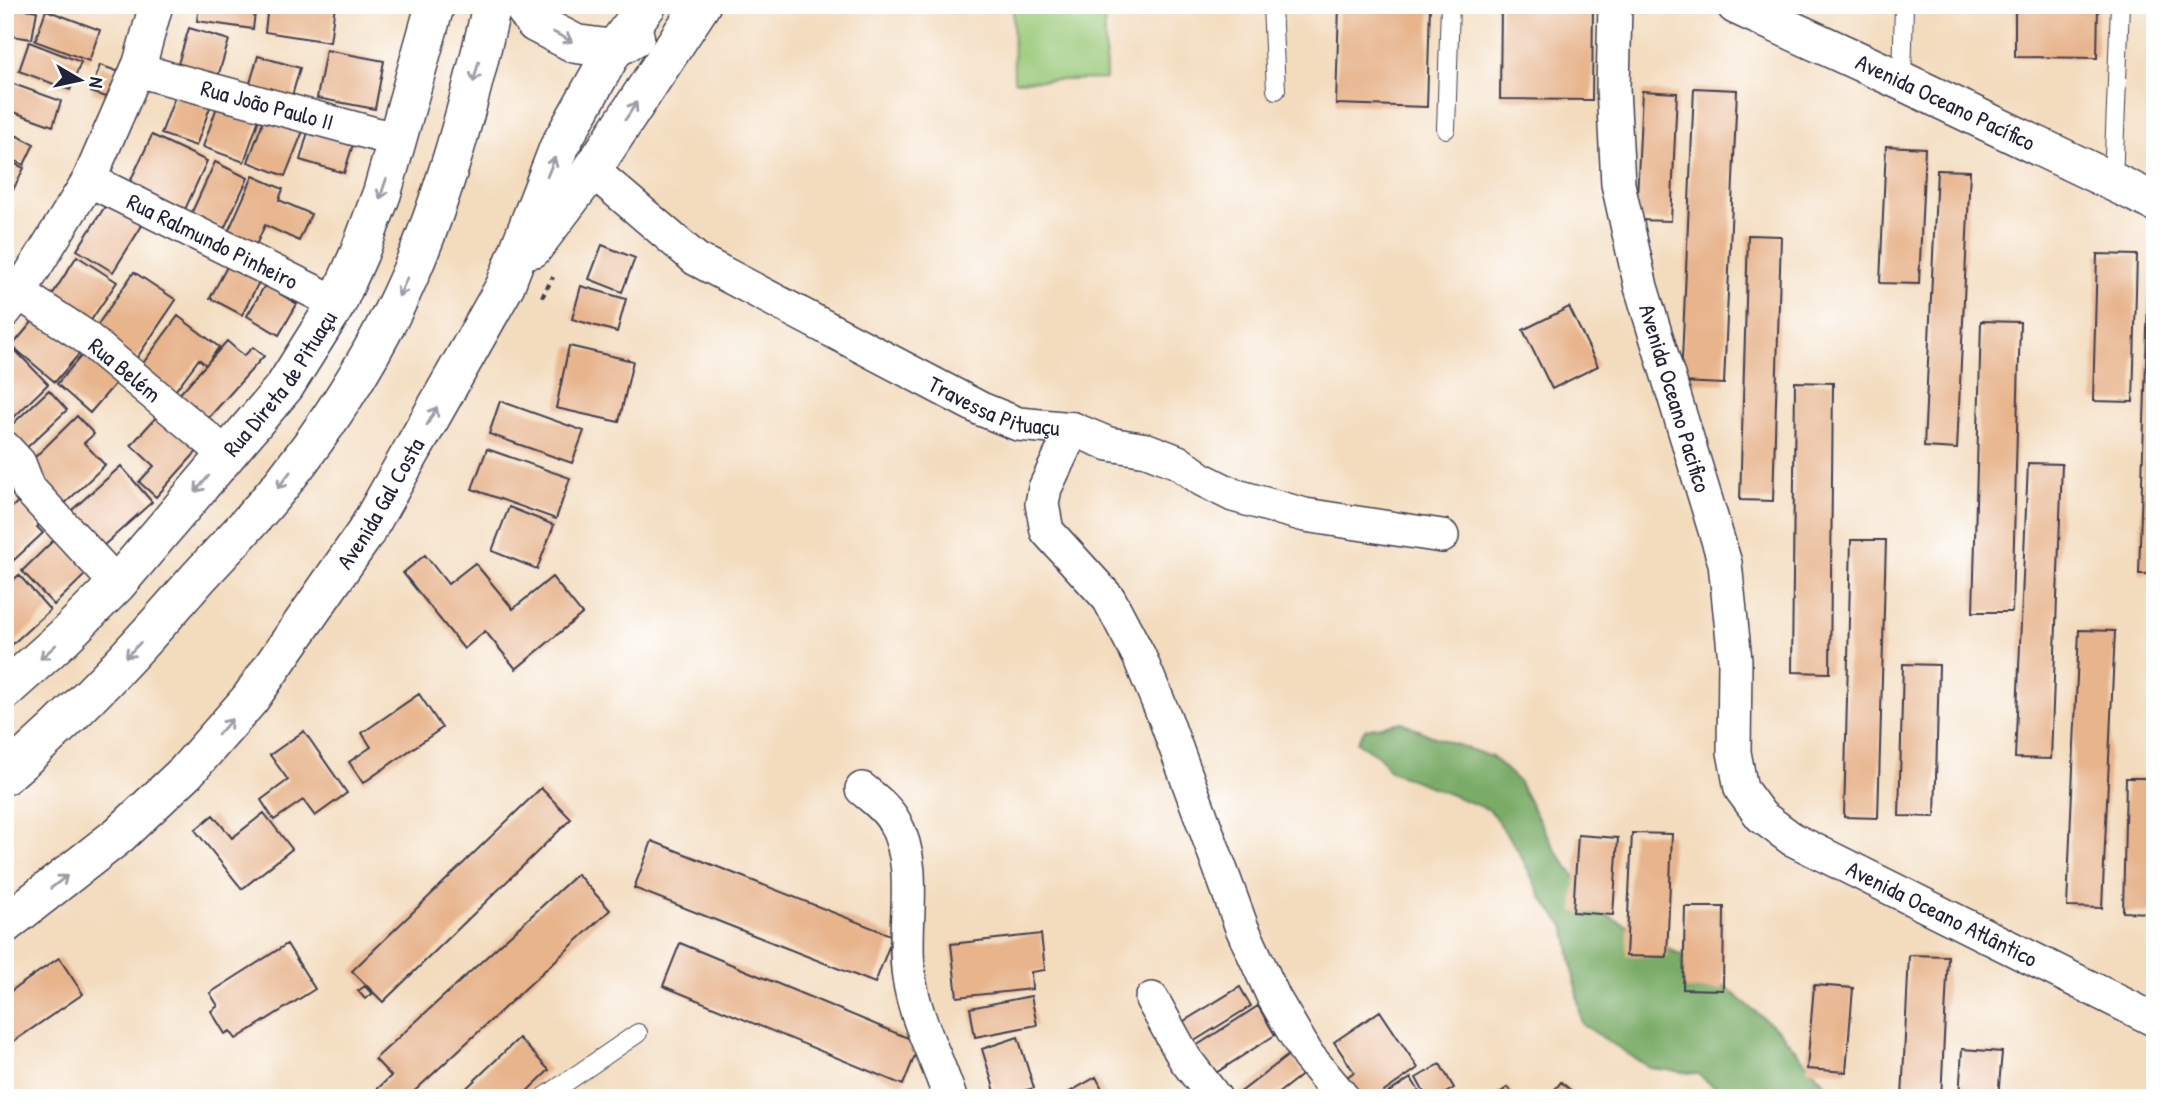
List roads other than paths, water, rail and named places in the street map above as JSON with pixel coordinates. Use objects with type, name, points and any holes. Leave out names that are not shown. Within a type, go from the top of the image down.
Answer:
[{"type":"main road","name":"Rua Direta de Pituaçu","points":[[5,690],[117,584],[285,386],[337,303],[364,242],[397,140],[435,5]]},
{"type":"main road","points":[[5,775],[54,734],[164,618],[285,480],[350,386],[392,312],[422,246],[478,67],[492,5]]},
{"type":"main road","points":[[522,5],[535,23],[576,44],[614,49],[691,5]]},
{"type":"main road","name":"Avenida Gal Costa","points":[[5,924],[119,835],[186,772],[250,699],[366,532],[505,286],[559,148],[614,49],[647,5]]},
{"type":"main road","points":[[505,286],[592,170],[701,5]]},
{"type":"main road","name":"Avenida Oceano Pacífico","points":[[1736,5],[2155,202]]},
{"type":"street","points":[[12,302],[89,180],[137,70],[156,5]]},
{"type":"street","name":"Avenida Oceano Pacifico","points":[[1615,5],[1613,88],[1618,184],[1641,287],[1725,563],[1735,660],[1734,752],[1741,789]]},
{"type":"street","name":"Rua João Paulo II","points":[[137,70],[397,140]]},
{"type":"street","name":"Travessa Pituaçu","points":[[592,170],[696,259],[981,410],[1018,424],[1073,429],[1109,444],[1147,450],[1178,462],[1233,495],[1305,515],[1442,536]]},
{"type":"street","name":"Rua Ralmundo Pinheiro","points":[[89,180],[337,303]]},
{"type":"street","name":"Rua Belém","points":[[12,302],[83,335],[227,455]]},
{"type":"street","points":[[1073,429],[1045,488],[1041,505],[1047,531],[1109,599],[1133,645],[1170,730],[1242,928],[1268,986],[1308,1056],[1343,1098]]},
{"type":"street","points":[[5,448],[19,463],[29,489],[117,584]]},
{"type":"street","points":[[862,789],[881,805],[895,822],[904,849],[908,879],[906,950],[909,977],[921,1027],[950,1098]]},
{"type":"street","name":"Avenida Oceano Atlântico","points":[[1741,789],[1761,816],[1793,839],[2155,1020]]},
{"type":"street","points":[[1152,999],[1185,1059],[1215,1098]]},
{"type":"lane","points":[[1272,5],[1276,90]]},
{"type":"lane","points":[[1446,129],[1450,5]]},
{"type":"lane","points":[[1902,81],[1905,5]]},
{"type":"lane","points":[[2113,181],[2120,5]]},
{"type":"lane","points":[[543,1098],[639,1033]]}]
